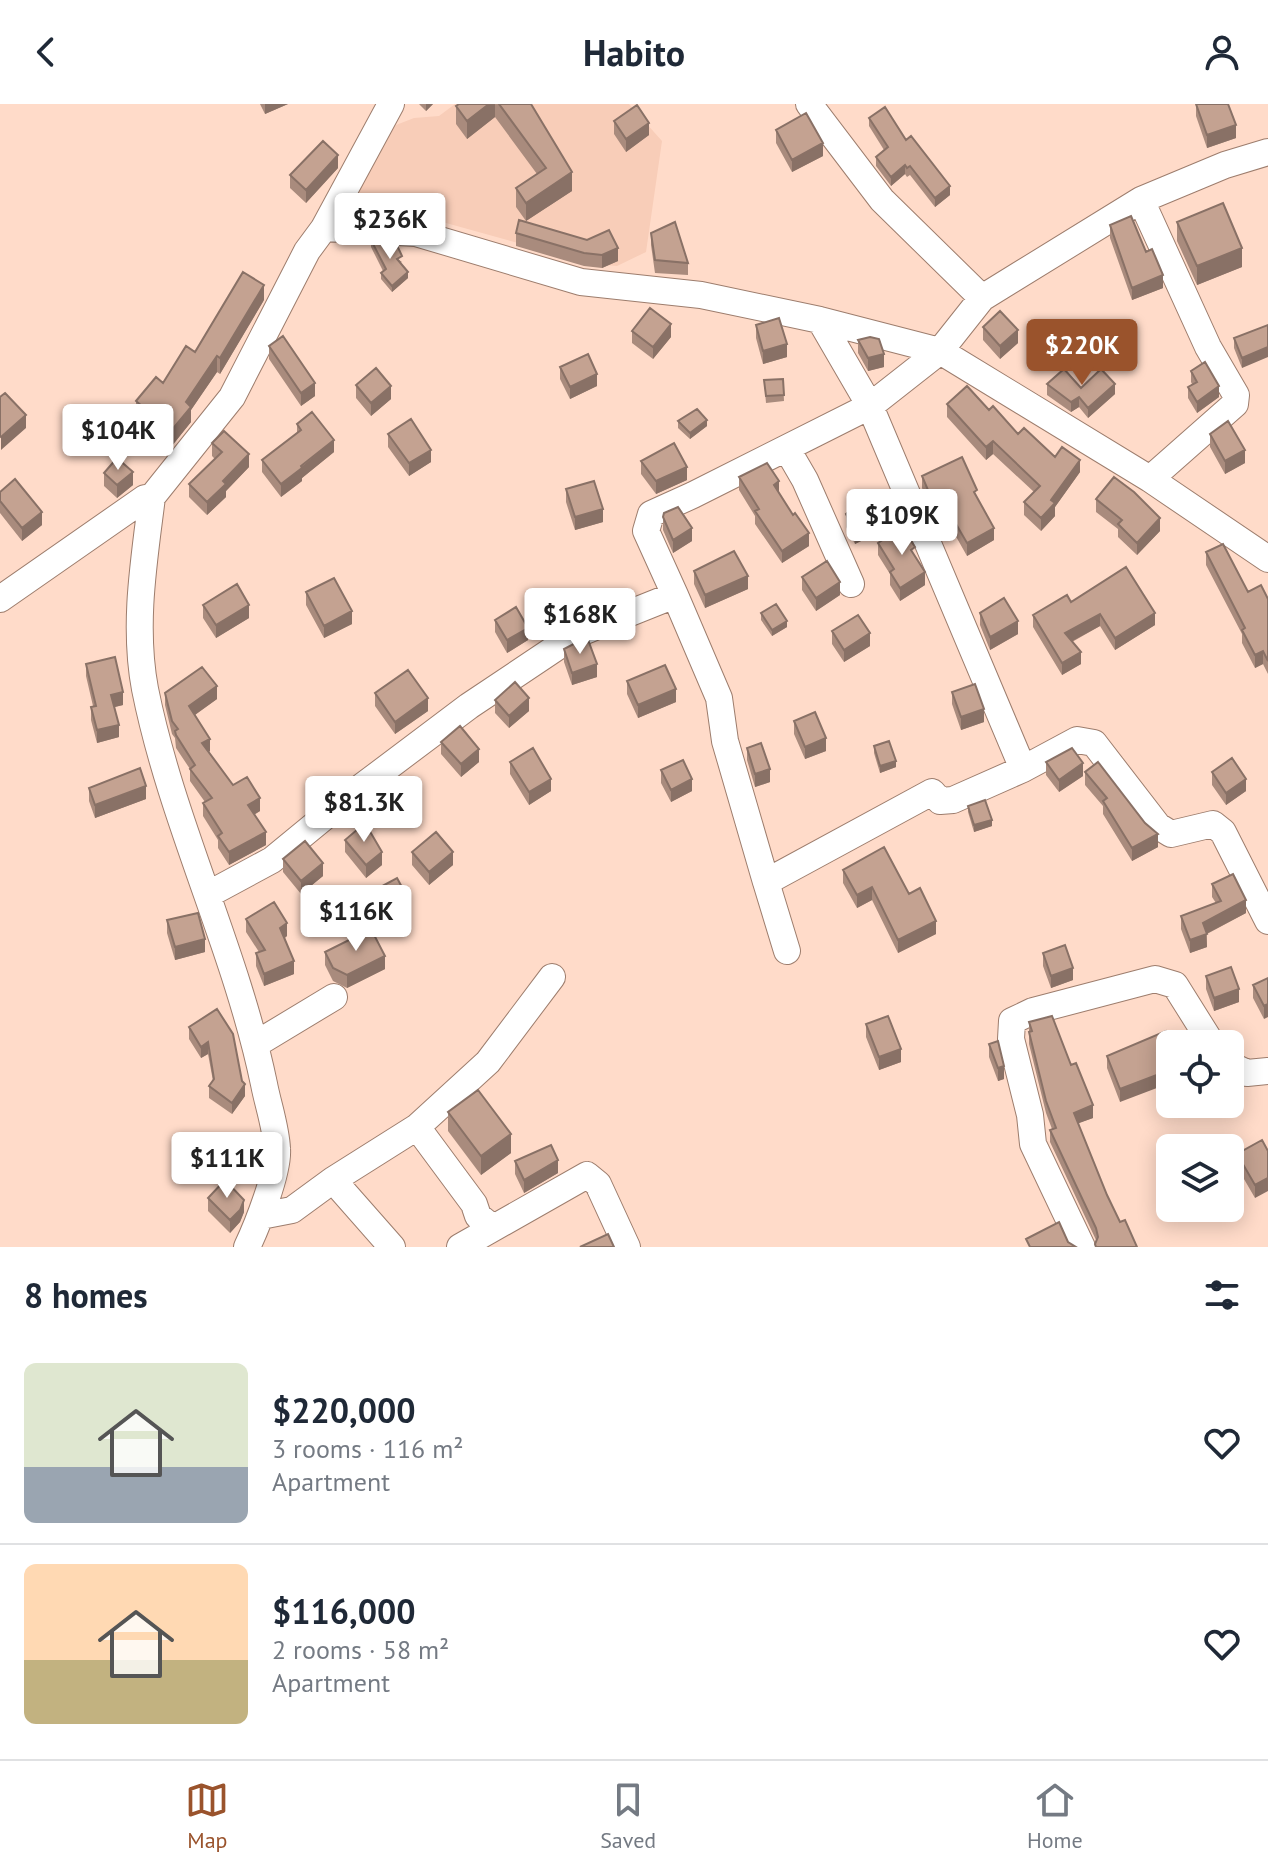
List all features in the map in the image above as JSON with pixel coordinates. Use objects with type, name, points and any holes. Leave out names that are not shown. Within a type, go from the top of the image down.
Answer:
[{"type":"street","points":[[247,1247],[261,1216],[278,1151],[256,1044],[209,894],[166,776],[144,687],[138,604],[152,497],[232,397],[307,251],[324,228],[391,104]]},
{"type":"street","points":[[809,104],[882,200],[982,298]]},
{"type":"street","points":[[787,951],[725,741],[719,698],[646,531],[651,514],[870,406],[940,351],[982,298],[1141,200],[1225,165],[1268,152]]},
{"type":"street","points":[[1141,200],[1208,347],[1236,395],[1235,404],[1150,479]]},
{"type":"street","points":[[324,228],[416,233],[581,282],[701,295],[820,320],[940,351],[1150,479],[1268,559]]},
{"type":"street","points":[[820,320],[870,406],[1023,769]]},
{"type":"street","points":[[787,449],[805,480],[851,584]]},
{"type":"street","points":[[0,599],[145,498],[152,497]]},
{"type":"street","points":[[209,894],[272,860],[356,791],[469,706],[575,635],[675,595]]},
{"type":"street","points":[[766,882],[932,792],[940,801],[953,800],[1023,769],[1077,740],[1094,743],[1158,826],[1171,834],[1213,824],[1223,832],[1268,921]]},
{"type":"street","points":[[261,1216],[292,1210],[417,1127],[488,1062],[552,977]]},
{"type":"street","points":[[1082,1247],[1033,1144],[1030,1115],[1011,1039],[1012,1021],[1033,1011],[1155,979],[1175,985],[1203,1030]]},
{"type":"street","points":[[256,1044],[334,997]]},
{"type":"street","points":[[1244,1072],[1268,1071]]},
{"type":"street","points":[[417,1127],[474,1204],[478,1216],[493,1228]]},
{"type":"street","points":[[460,1247],[587,1175],[598,1184],[627,1247]]},
{"type":"street","points":[[333,1180],[392,1247]]},
{"type":"shaded area","points":[[455,104],[629,104],[662,141],[646,252],[617,266],[594,264],[446,223],[356,210],[344,205],[381,140],[396,125],[414,118],[439,116]]},
{"type":"building","points":[[489,104],[467,121],[456,106]]},
{"type":"building","points":[[499,104],[531,104],[572,172],[526,203],[516,188],[546,168]]},
{"type":"building","points":[[1196,104],[1228,104],[1236,125],[1207,135]]},
{"type":"building","points":[[637,105],[649,123],[626,139],[614,121]]},
{"type":"building","points":[[885,107],[906,140],[911,136],[950,186],[935,198],[910,166],[907,168],[905,165],[891,177],[876,157],[888,147],[869,118]]},
{"type":"building","points":[[806,113],[823,143],[792,160],[776,130]]},
{"type":"building","points":[[323,141],[338,155],[306,190],[290,175]]},
{"type":"building","points":[[1223,203],[1242,248],[1197,266],[1177,222]]},
{"type":"building","points":[[1131,216],[1146,252],[1152,249],[1163,275],[1132,288],[1110,225]]},
{"type":"building","points":[[519,220],[587,240],[609,230],[618,248],[602,255],[584,253],[516,233]]},
{"type":"building","points":[[675,222],[688,263],[655,260],[651,233]]},
{"type":"building","points":[[371,240],[383,243],[395,241],[402,256],[397,259],[408,272],[392,286],[381,273],[386,269]]},
{"type":"building","points":[[243,272],[264,285],[220,358],[217,356],[186,402],[191,407],[171,431],[136,401],[156,377],[163,383],[186,346],[195,352]]},
{"type":"building","points":[[650,308],[671,324],[653,347],[632,331]]},
{"type":"building","points":[[1000,311],[1018,330],[1000,346],[983,327]]},
{"type":"building","points":[[779,318],[787,344],[763,351],[756,325]]},
{"type":"building","points":[[1268,325],[1268,347],[1242,358],[1234,338]]},
{"type":"building","points":[[283,336],[315,383],[301,393],[269,346]]},
{"type":"building","points":[[870,337],[879,339],[884,354],[868,358],[858,340]]},
{"type":"building","points":[[588,354],[597,374],[570,387],[560,367]]},
{"type":"building","points":[[1205,362],[1219,386],[1197,402],[1188,387],[1197,382],[1191,371]]},
{"type":"building","points":[[376,368],[391,386],[371,403],[356,385]]},
{"type":"building","points":[[1064,369],[1081,388],[1101,369],[1115,384],[1088,408],[1079,397],[1071,402],[1047,384]]},
{"type":"building","points":[[783,379],[784,395],[766,396],[764,380]]},
{"type":"building","points":[[967,386],[989,410],[993,406],[1018,434],[1024,428],[1055,457],[1062,447],[1080,460],[1051,500],[1055,503],[1041,518],[1024,502],[1040,486],[993,441],[986,447],[947,404]]},
{"type":"building","points":[[5,393],[26,415],[1,437],[0,397]]},
{"type":"building","points":[[697,409],[707,420],[690,433],[678,421]]},
{"type":"building","points":[[312,412],[334,440],[281,484],[262,460],[301,430],[297,424]]},
{"type":"building","points":[[411,419],[431,450],[409,463],[388,434]]},
{"type":"building","points":[[1228,421],[1245,450],[1225,461],[1210,434]]},
{"type":"building","points":[[224,431],[249,454],[223,481],[226,484],[207,502],[189,484],[222,452],[212,443]]},
{"type":"building","points":[[674,443],[687,467],[656,481],[641,461]]},
{"type":"building","points":[[962,457],[977,490],[974,492],[994,528],[967,543],[945,505],[936,509],[922,476]]},
{"type":"building","points":[[117,458],[133,472],[117,485],[104,473]]},
{"type":"building","points":[[767,463],[779,481],[774,485],[809,533],[782,551],[755,511],[759,509],[739,477]]},
{"type":"building","points":[[1114,477],[1160,518],[1137,543],[1118,524],[1122,520],[1096,499]]},
{"type":"building","points":[[15,479],[42,512],[22,528],[0,501],[0,492]]},
{"type":"building","points":[[594,481],[603,509],[575,517],[566,489]]},
{"type":"building","points":[[862,500],[877,521],[855,532],[846,514]]},
{"type":"building","points":[[678,507],[692,528],[673,540],[663,517],[664,513]]},
{"type":"building","points":[[902,527],[915,547],[911,550],[925,572],[900,588],[890,572],[894,569],[878,543]]},
{"type":"building","points":[[1223,544],[1248,592],[1261,585],[1268,599],[1268,661],[1263,651],[1255,655],[1242,630],[1245,628],[1206,552]]},
{"type":"building","points":[[734,551],[748,576],[705,595],[694,571]]},
{"type":"building","points":[[827,561],[840,582],[816,598],[802,577]]},
{"type":"building","points":[[1126,567],[1155,613],[1115,638],[1100,614],[1065,633],[1081,652],[1062,663],[1033,615],[1067,595],[1071,602]]},
{"type":"building","points":[[334,578],[352,611],[324,626],[306,592]]},
{"type":"building","points":[[237,584],[249,605],[216,625],[203,605]]},
{"type":"building","points":[[1004,598],[1018,621],[990,637],[980,613]]},
{"type":"building","points":[[776,604],[787,621],[772,630],[761,613]]},
{"type":"building","points":[[516,607],[528,628],[507,640],[495,620]]},
{"type":"building","points":[[858,615],[870,633],[844,650],[832,631]]},
{"type":"building","points":[[587,637],[597,664],[572,673],[564,649]]},
{"type":"building","points":[[115,657],[123,692],[111,695],[119,725],[97,730],[91,707],[96,706],[86,664]]},
{"type":"building","points":[[665,665],[676,689],[638,705],[627,681]]},
{"type":"building","points":[[202,667],[217,686],[189,706],[210,739],[202,743],[233,785],[247,777],[260,798],[248,805],[266,832],[229,852],[218,836],[222,833],[203,803],[212,798],[190,769],[195,765],[176,735],[178,729],[172,721],[165,693]]},
{"type":"building","points":[[408,670],[428,698],[395,722],[375,693]]},
{"type":"building","points":[[515,682],[529,698],[509,716],[495,700]]},
{"type":"building","points":[[975,684],[984,709],[961,717],[952,692]]},
{"type":"building","points":[[815,712],[826,738],[805,747],[794,721]]},
{"type":"building","points":[[460,726],[479,749],[461,764],[441,742]]},
{"type":"building","points":[[889,741],[896,761],[880,766],[874,746]]},
{"type":"building","points":[[761,743],[770,769],[755,774],[747,748]]},
{"type":"building","points":[[533,748],[551,779],[529,792],[510,762]]},
{"type":"building","points":[[1072,748],[1083,763],[1059,780],[1046,762]]},
{"type":"building","points":[[1232,758],[1246,779],[1226,793],[1212,772]]},
{"type":"building","points":[[683,760],[692,779],[671,790],[661,770]]},
{"type":"building","points":[[1098,762],[1145,823],[1158,834],[1132,848],[1103,801],[1107,798],[1085,772]]},
{"type":"building","points":[[140,768],[146,786],[95,805],[89,788]]},
{"type":"building","points":[[985,800],[992,820],[974,825],[968,806]]},
{"type":"building","points":[[365,823],[382,852],[366,865],[345,840]]},
{"type":"building","points":[[436,832],[453,852],[429,872],[412,852]]},
{"type":"building","points":[[305,841],[323,863],[301,881],[283,859]]},
{"type":"building","points":[[884,847],[909,894],[920,888],[936,921],[898,940],[872,887],[857,895],[843,870]]},
{"type":"building","points":[[1233,874],[1246,900],[1203,923],[1207,934],[1190,940],[1181,916],[1221,901],[1212,884]]},
{"type":"building","points":[[397,878],[409,900],[388,912],[375,890]]},
{"type":"building","points":[[274,902],[287,923],[280,928],[294,961],[264,974],[256,953],[265,950],[246,919]]},
{"type":"building","points":[[198,913],[205,939],[175,947],[167,920]]},
{"type":"building","points":[[371,929],[385,956],[347,975],[333,968],[325,952]]},
{"type":"building","points":[[1065,945],[1073,968],[1051,976],[1043,953]]},
{"type":"building","points":[[1231,967],[1239,989],[1214,998],[1206,976]]},
{"type":"building","points":[[1268,978],[1268,1004],[1264,1006],[1253,985]]},
{"type":"building","points":[[217,1009],[233,1034],[245,1084],[232,1103],[209,1086],[214,1079],[208,1042],[201,1047],[189,1027]]},
{"type":"building","points":[[888,1016],[901,1049],[879,1057],[866,1024]]},
{"type":"building","points":[[1052,1016],[1071,1065],[1076,1063],[1093,1105],[1074,1113],[1107,1195],[1120,1222],[1125,1220],[1137,1247],[1096,1247],[1096,1228],[1050,1130],[1056,1128],[1046,1101],[1029,1022]]},
{"type":"building","points":[[1156,1035],[1156,1075],[1120,1089],[1107,1056]]},
{"type":"building","points":[[998,1041],[1004,1066],[998,1068],[989,1044]]},
{"type":"building","points":[[478,1090],[511,1134],[481,1156],[448,1112]]},
{"type":"building","points":[[1262,1140],[1268,1151],[1268,1178],[1255,1185],[1244,1166],[1244,1150]]},
{"type":"building","points":[[551,1145],[558,1160],[524,1180],[515,1161]]},
{"type":"building","points":[[225,1180],[244,1200],[240,1210],[230,1220],[208,1198]]},
{"type":"building","points":[[1059,1222],[1068,1242],[1076,1247],[1030,1247],[1026,1239]]},
{"type":"building","points":[[608,1234],[614,1247],[580,1247]]}]
